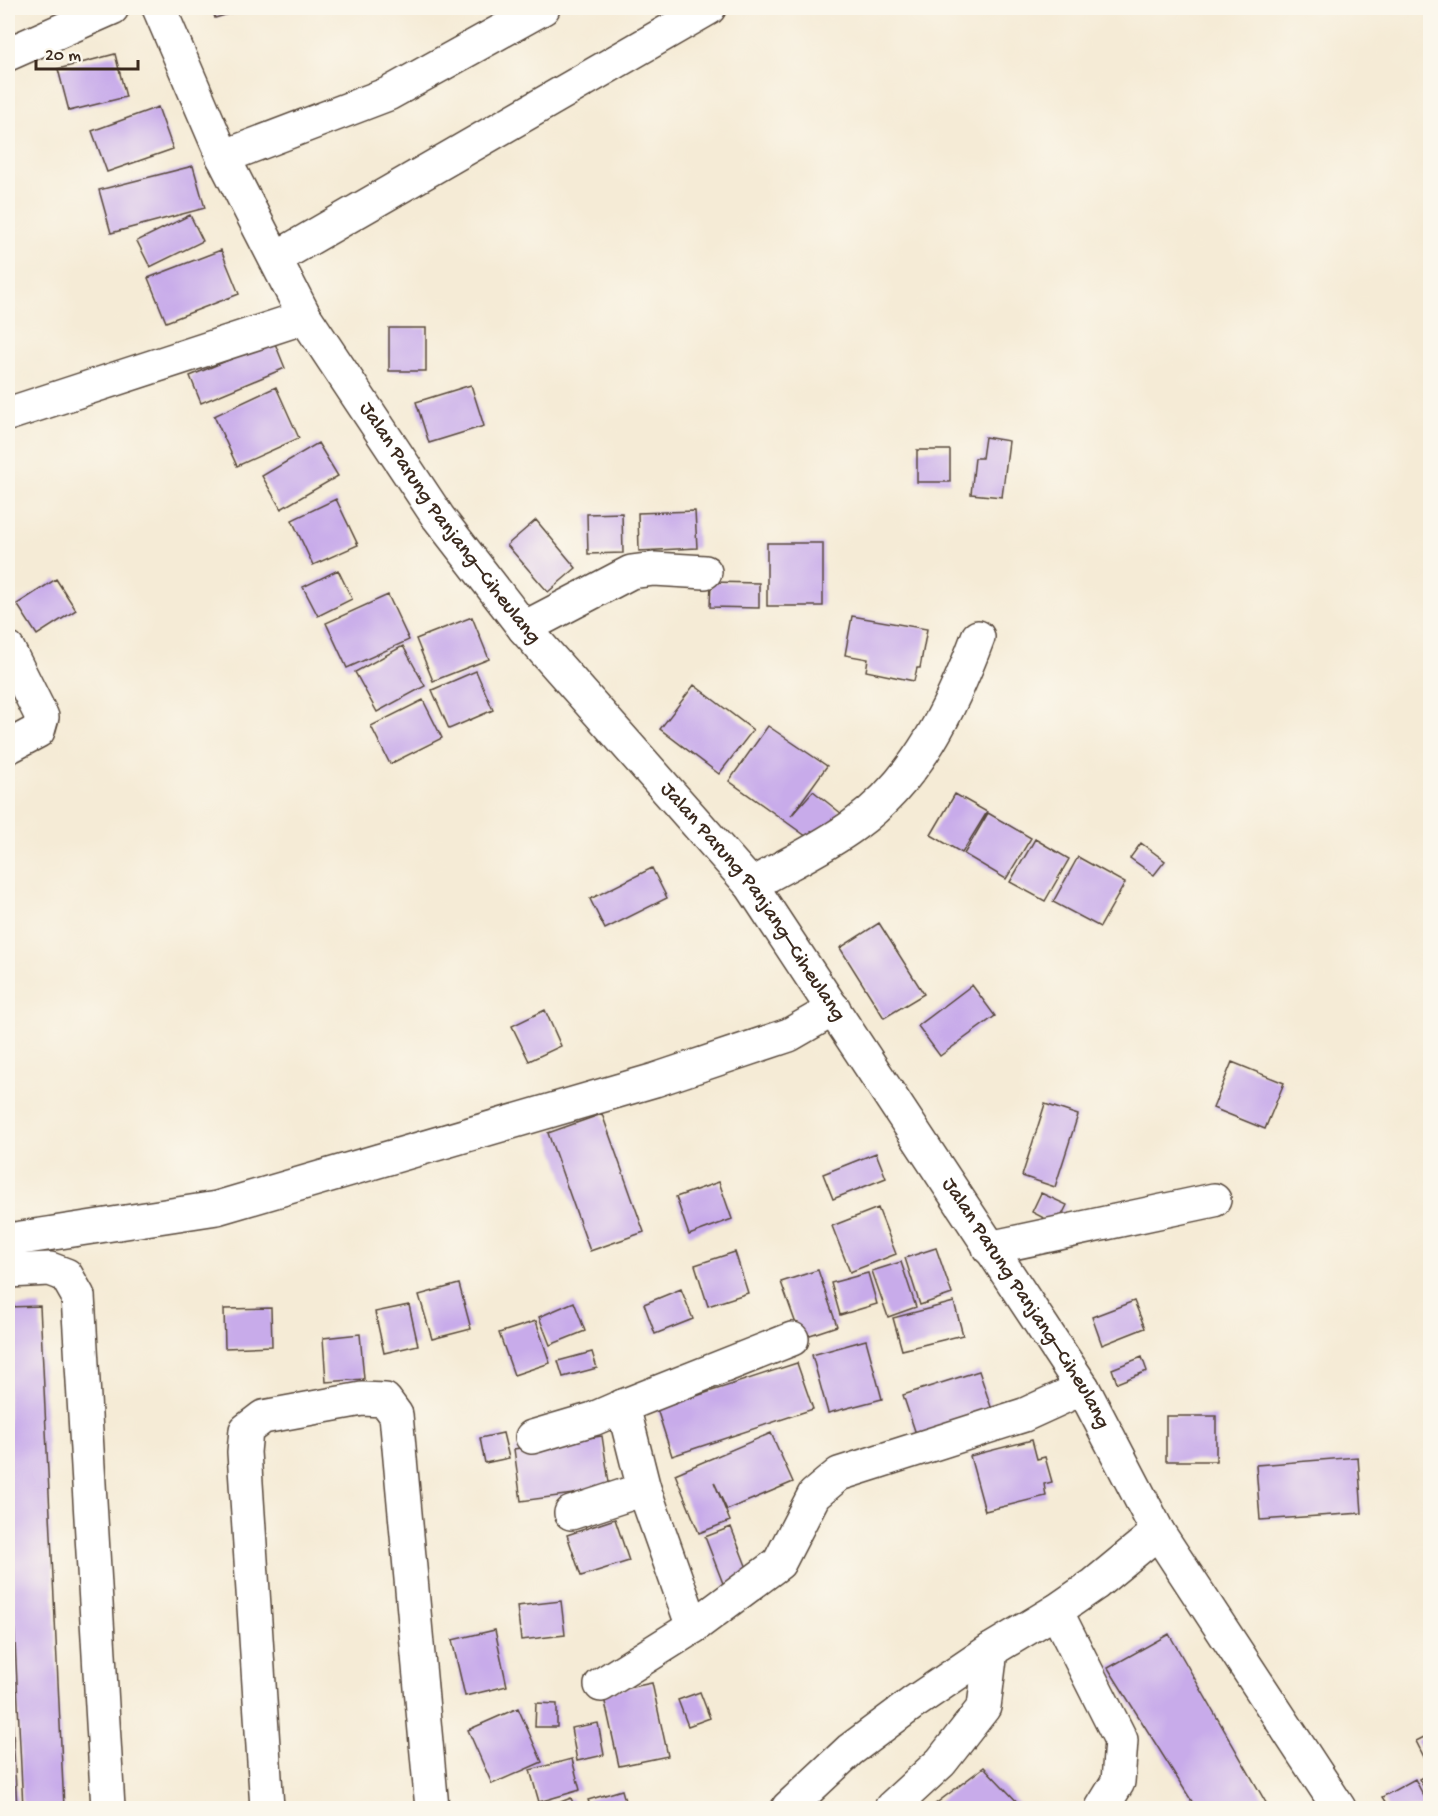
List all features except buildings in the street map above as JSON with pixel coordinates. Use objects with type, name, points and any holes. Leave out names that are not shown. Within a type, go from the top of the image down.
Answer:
[{"type":"street","points":[[8,54],[112,8]]},
{"type":"street","name":"Jalan Parung Panjang–Ciheulang","points":[[159,8],[223,157],[304,317],[438,517],[524,628],[751,885],[1083,1388],[1158,1532],[1339,1809]]},
{"type":"street","points":[[223,157],[388,94],[543,8]]},
{"type":"street","points":[[276,258],[709,8]]},
{"type":"street","points":[[8,414],[304,317]]},
{"type":"street","points":[[524,628],[631,572],[654,569],[705,572]]},
{"type":"street","points":[[751,885],[854,825],[891,792],[918,759],[959,689],[978,637]]},
{"type":"street","points":[[8,649],[42,717],[38,731],[8,747]]},
{"type":"street","points":[[8,1240],[217,1208],[655,1080],[789,1035],[834,1009]]},
{"type":"street","points":[[989,1248],[1214,1200]]},
{"type":"street","points":[[8,1271],[50,1269],[66,1275],[78,1296],[108,1809]]},
{"type":"street","points":[[532,1437],[593,1419],[792,1339]]},
{"type":"street","points":[[601,1685],[693,1627],[779,1563],[814,1494],[838,1474],[1024,1415],[1083,1388]]},
{"type":"street","points":[[267,1809],[244,1452],[246,1430],[263,1417],[362,1399],[385,1400],[396,1415],[432,1809]]},
{"type":"street","points":[[623,1406],[644,1490],[693,1627]]},
{"type":"street","points":[[571,1513],[644,1490]]},
{"type":"street","points":[[788,1809],[850,1750],[991,1650],[1056,1611],[1095,1584],[1158,1532]]},
{"type":"street","points":[[1056,1611],[1121,1740],[1118,1782],[1102,1809]]},
{"type":"street","points":[[891,1809],[941,1762],[984,1707],[991,1650]]}]
